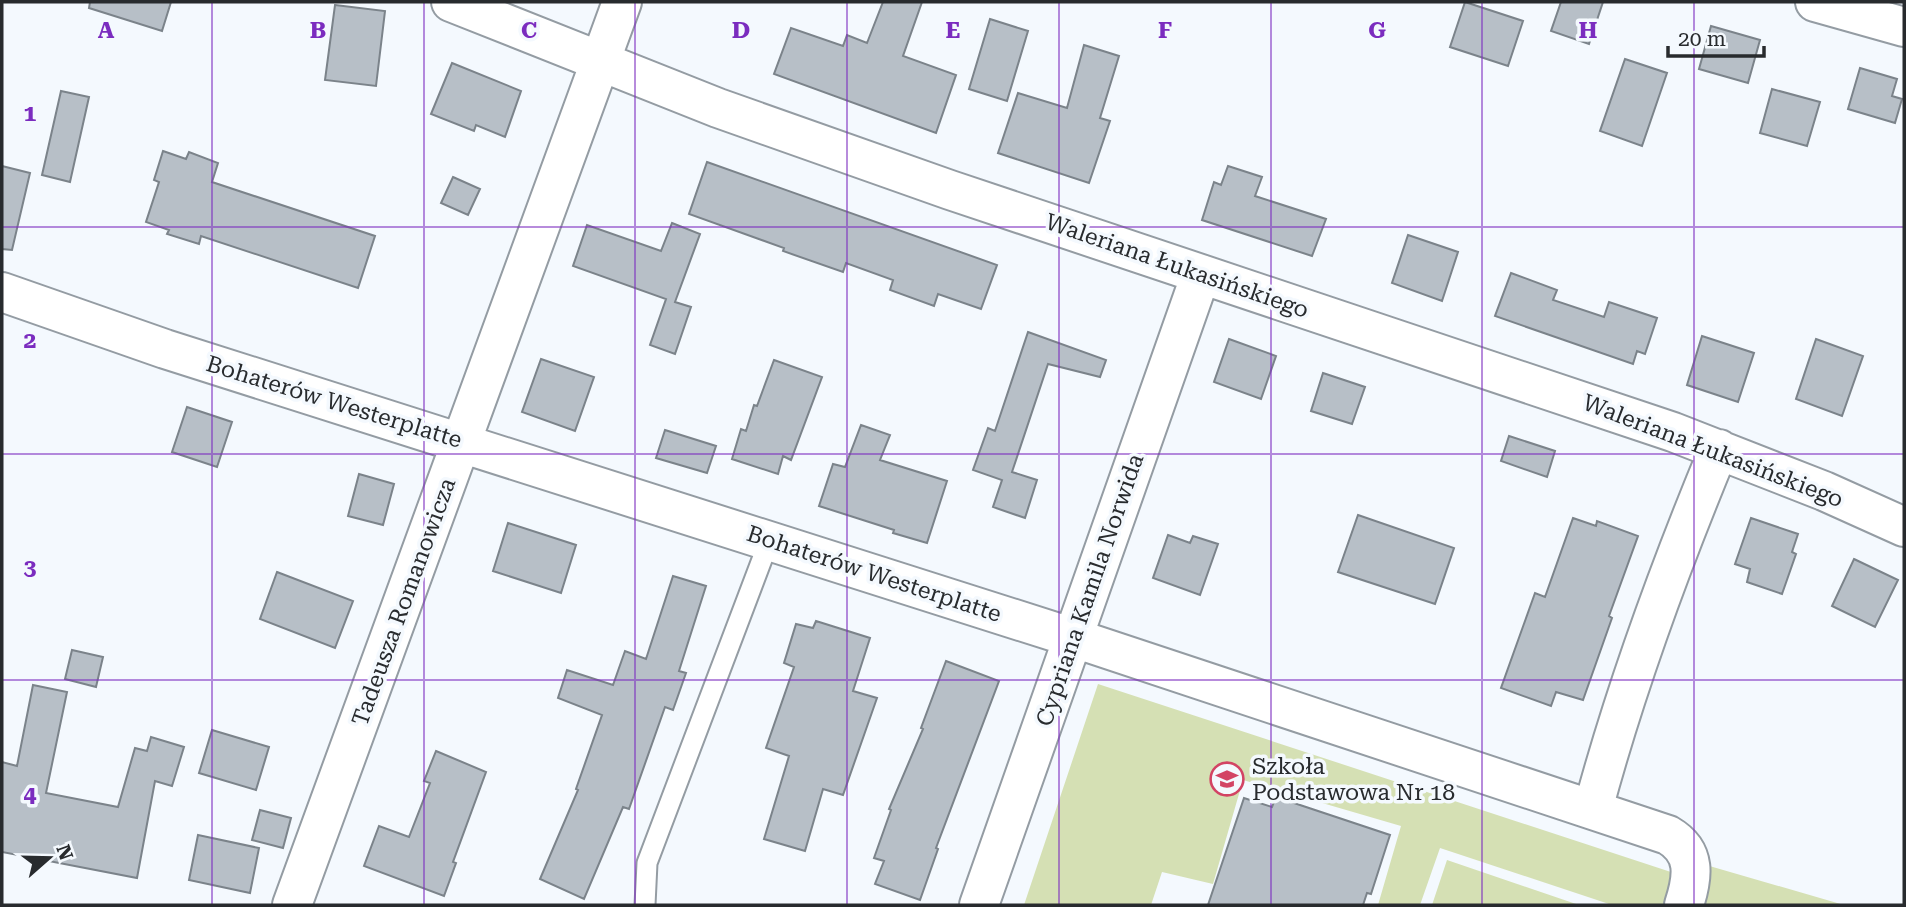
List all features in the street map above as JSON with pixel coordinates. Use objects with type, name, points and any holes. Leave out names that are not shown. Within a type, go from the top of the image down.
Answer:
[{"type":"street","name":"Waleriana Łukasińskiego","points":[[451,2],[718,108],[950,190],[1718,449],[1824,491],[1904,527]]},
{"type":"street","name":"Tadeusza Romanowicza","points":[[292,905],[622,2]]},
{"type":"street","points":[[1815,2],[1904,27]]},
{"type":"street","name":"Cypriana Kamila Norwida","points":[[979,905],[1200,274]]},
{"type":"street","name":"Bohaterów Westerplatte","points":[[2,292],[165,349],[1074,638],[1668,835],[1681,842],[1688,853],[1691,884],[1684,905]]},
{"type":"street","points":[[1594,809],[1609,750],[1658,602],[1718,449]]},
{"type":"lane","points":[[645,905],[647,863],[769,541]]},
{"type":"green space","name":"Szkoła Podstawowa Nr 18","points":[[1098,684],[1677,874],[1667,905],[1612,905],[1440,848],[1420,905],[1378,905],[1401,826],[1243,780],[1213,884],[1162,872],[1151,905],[1024,905]]},
{"type":"green space","points":[[1447,860],[1579,905],[1432,905]]},
{"type":"green space","points":[[1706,865],[1844,905],[1693,905]]},
{"type":"building","points":[[90,2],[171,2],[162,31],[89,8]]},
{"type":"building","points":[[883,2],[922,2],[903,56],[956,75],[936,133],[774,74],[791,28],[843,46],[847,35],[867,43]]},
{"type":"building","points":[[1465,2],[1523,21],[1508,66],[1450,47]]},
{"type":"building","points":[[1561,2],[1603,2],[1589,44],[1551,31]]},
{"type":"building","points":[[335,5],[385,11],[376,86],[325,80]]},
{"type":"building","points":[[990,19],[1028,31],[1007,101],[969,89]]},
{"type":"building","points":[[1711,26],[1760,40],[1748,83],[1699,69]]},
{"type":"building","points":[[1084,45],[1119,56],[1100,118],[1110,121],[1089,183],[998,153],[1018,93],[1067,108]]},
{"type":"building","points":[[1625,59],[1667,73],[1642,146],[1600,131]]},
{"type":"building","points":[[452,63],[521,91],[505,137],[476,125],[474,131],[431,114]]},
{"type":"building","points":[[1860,68],[1897,79],[1892,96],[1902,99],[1895,123],[1848,109]]},
{"type":"building","points":[[1772,89],[1820,102],[1807,146],[1760,133]]},
{"type":"building","points":[[61,91],[89,97],[70,182],[42,175]]},
{"type":"building","points":[[163,151],[186,159],[189,152],[218,163],[212,182],[375,236],[358,288],[201,236],[199,244],[167,234],[169,230],[146,222],[159,182],[154,180]]},
{"type":"building","points":[[707,162],[997,265],[981,309],[938,294],[934,306],[890,290],[893,280],[846,263],[843,272],[689,214]]},
{"type":"building","points":[[2,166],[30,173],[12,250],[2,249]]},
{"type":"building","points":[[1228,166],[1262,177],[1255,196],[1326,219],[1312,256],[1202,220],[1214,182],[1221,185]]},
{"type":"building","points":[[453,177],[480,189],[468,215],[441,203]]},
{"type":"building","points":[[672,223],[700,234],[675,302],[691,307],[675,354],[650,345],[666,299],[573,266],[587,225],[661,251]]},
{"type":"building","points":[[1408,235],[1458,252],[1442,301],[1392,283]]},
{"type":"building","points":[[1511,273],[1557,290],[1553,300],[1604,317],[1609,302],[1657,318],[1645,354],[1637,351],[1633,364],[1495,316]]},
{"type":"building","points":[[1028,332],[1106,360],[1100,377],[1048,364],[1012,472],[1037,480],[1025,518],[993,507],[1002,480],[973,470],[988,428],[995,431]]},
{"type":"building","points":[[1702,336],[1754,353],[1738,402],[1687,385]]},
{"type":"building","points":[[1229,339],[1276,356],[1261,399],[1214,382]]},
{"type":"building","points":[[1816,339],[1863,356],[1842,416],[1796,399]]},
{"type":"building","points":[[541,359],[594,377],[575,431],[522,412]]},
{"type":"building","points":[[774,360],[822,377],[791,460],[783,456],[778,474],[732,459],[741,429],[746,431]]},
{"type":"building","points":[[1323,373],[1365,387],[1352,424],[1311,411]]},
{"type":"building","points":[[187,407],[232,422],[217,467],[172,452]]},
{"type":"building","points":[[861,425],[890,435],[880,460],[947,481],[927,543],[819,506],[833,464],[845,467]]},
{"type":"building","points":[[665,430],[716,446],[707,473],[656,458]]},
{"type":"building","points":[[1509,436],[1555,451],[1547,477],[1501,461]]},
{"type":"building","points":[[359,474],[394,484],[383,525],[348,516]]},
{"type":"building","points":[[1358,515],[1454,548],[1435,604],[1338,572]]},
{"type":"building","points":[[1573,518],[1596,526],[1597,521],[1638,536],[1583,700],[1556,692],[1551,706],[1501,688],[1535,593],[1545,597]]},
{"type":"building","points":[[1751,518],[1798,534],[1792,552],[1796,554],[1782,594],[1747,582],[1750,569],[1735,564]]},
{"type":"building","points":[[508,523],[576,545],[561,593],[493,571]]},
{"type":"building","points":[[1168,535],[1190,543],[1193,536],[1218,544],[1200,595],[1153,578]]},
{"type":"building","points":[[1854,559],[1898,580],[1875,627],[1832,606]]},
{"type":"building","points":[[277,572],[353,601],[335,648],[260,619]]},
{"type":"building","points":[[673,576],[706,586],[679,671],[686,673],[673,710],[665,707],[629,809],[623,807],[584,899],[540,879],[578,790],[576,789],[602,715],[558,698],[567,670],[613,685],[625,651],[646,659]]},
{"type":"building","points":[[816,621],[870,638],[853,691],[877,698],[843,795],[823,789],[805,851],[764,839],[789,756],[766,748],[794,667],[784,663],[796,624],[813,628]]},
{"type":"building","points":[[72,650],[103,657],[96,687],[65,679]]},
{"type":"building","points":[[946,661],[999,681],[936,848],[938,849],[920,900],[875,884],[884,861],[874,858],[891,810],[889,809],[923,729],[921,728]]},
{"type":"building","points":[[33,685],[67,692],[46,793],[118,807],[135,748],[147,751],[151,737],[184,747],[172,786],[155,781],[137,878],[2,852],[2,762],[17,766]]},
{"type":"building","points":[[212,730],[269,747],[256,790],[199,773]]},
{"type":"building","points":[[436,751],[486,772],[453,862],[456,863],[444,896],[364,866],[379,826],[409,837],[430,783],[424,781]]},
{"type":"building","points":[[1276,797],[1390,835],[1371,894],[1367,893],[1363,905],[1208,905],[1244,798],[1272,807]]},
{"type":"building","points":[[260,810],[291,818],[283,848],[252,840]]},
{"type":"building","points":[[198,835],[259,848],[250,893],[189,880]]},
{"type":"place","name":"Szkoła Podstawowa Nr 18","points":[[1227,779]]}]
